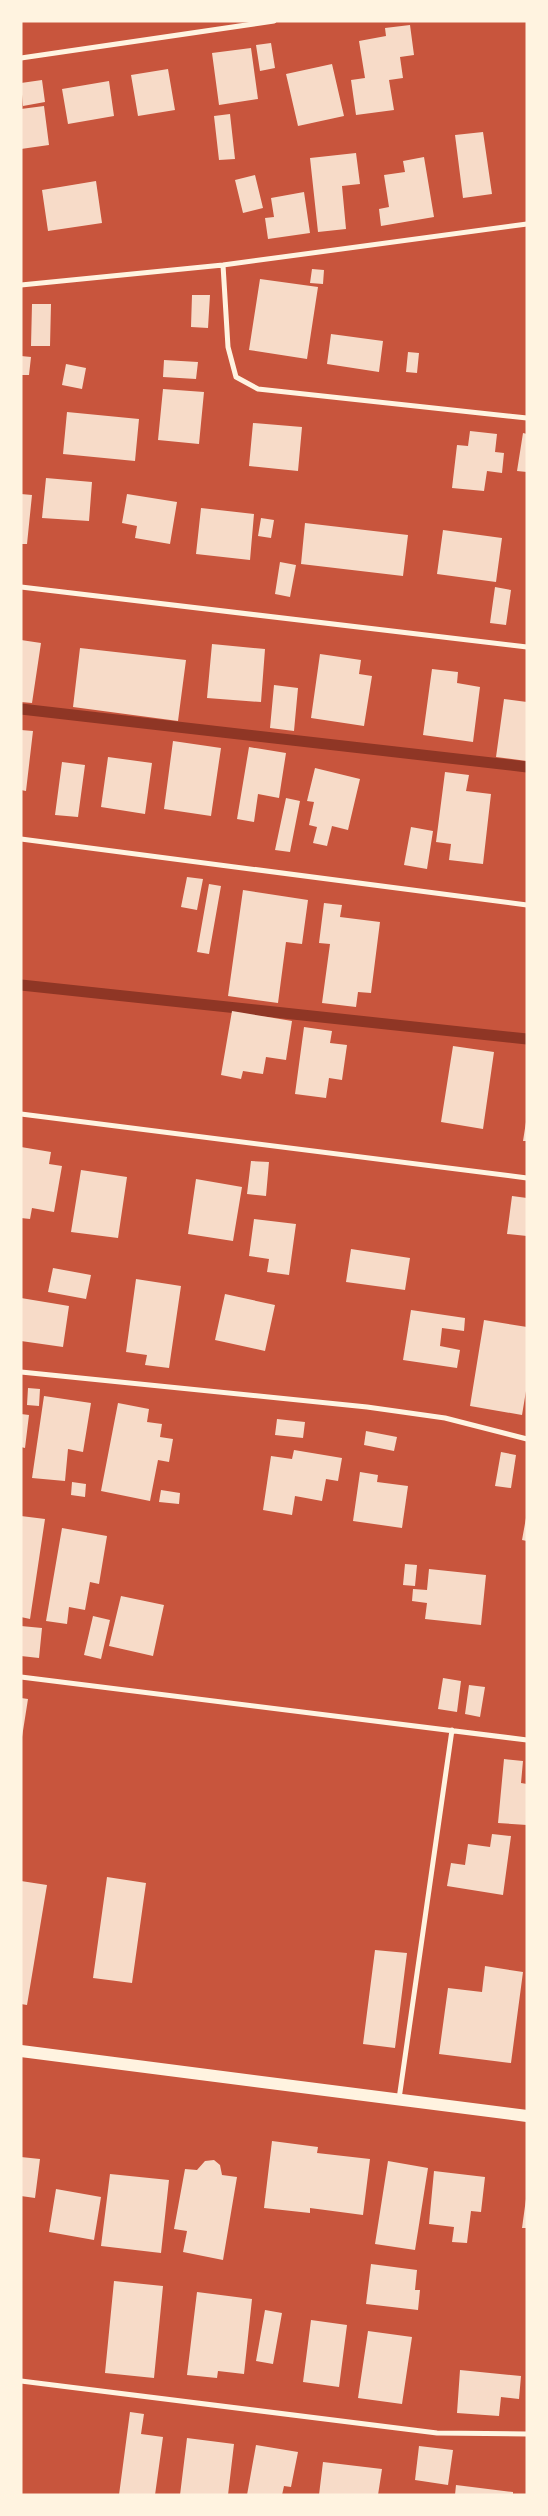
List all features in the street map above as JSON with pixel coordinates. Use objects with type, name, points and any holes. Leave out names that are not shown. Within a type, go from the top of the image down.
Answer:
[{"type":"main road","points":[[21,2051],[527,2116]]},
{"type":"street","points":[[21,58],[274,21]]},
{"type":"street","points":[[21,285],[223,265],[527,224]]},
{"type":"street","points":[[223,265],[228,347],[236,377],[258,389],[527,418]]},
{"type":"street","points":[[21,587],[527,648]]},
{"type":"street","points":[[21,839],[527,905]]},
{"type":"street","points":[[21,1114],[527,1178]]},
{"type":"street","points":[[21,1372],[367,1407],[445,1418],[527,1439]]},
{"type":"street","points":[[21,1677],[527,1740]]},
{"type":"street","points":[[399,2099],[452,1730]]},
{"type":"street","points":[[21,2381],[437,2433],[527,2434]]},
{"type":"building","points":[[410,25],[414,55],[400,57],[403,78],[389,80],[394,110],[356,115],[351,80],[365,78],[359,41],[386,36],[385,28]]},
{"type":"building","points":[[271,43],[275,68],[260,71],[256,45]]},
{"type":"building","points":[[251,48],[258,99],[219,105],[212,53]]},
{"type":"building","points":[[332,64],[344,116],[298,126],[286,74]]},
{"type":"building","points":[[168,69],[175,110],[138,116],[131,75]]},
{"type":"building","points":[[42,80],[45,102],[23,106],[21,83]]},
{"type":"building","points":[[109,81],[114,116],[68,124],[62,89]]},
{"type":"building","points":[[44,106],[49,145],[21,149],[21,109]]},
{"type":"building","points":[[230,114],[235,159],[219,160],[214,116]]},
{"type":"building","points":[[483,132],[492,194],[463,198],[455,135]]},
{"type":"building","points":[[356,153],[360,184],[342,186],[346,229],[318,232],[310,158]]},
{"type":"building","points":[[424,157],[434,217],[381,226],[379,209],[389,207],[384,175],[405,172],[403,161]]},
{"type":"building","points":[[255,175],[263,208],[243,213],[235,180]]},
{"type":"building","points":[[96,181],[102,223],[48,231],[42,190]]},
{"type":"building","points":[[304,192],[310,233],[268,239],[265,218],[274,217],[271,198]]},
{"type":"building","points":[[312,269],[324,270],[323,284],[310,283]]},
{"type":"building","points":[[260,279],[318,287],[307,359],[249,350]]},
{"type":"building","points":[[192,295],[210,295],[208,328],[191,327]]},
{"type":"building","points":[[32,304],[51,304],[50,346],[31,346]]},
{"type":"building","points":[[331,334],[383,341],[379,372],[327,364]]},
{"type":"building","points":[[408,352],[419,353],[417,373],[406,372]]},
{"type":"building","points":[[21,356],[31,357],[29,375],[21,375]]},
{"type":"building","points":[[164,360],[198,362],[196,379],[163,377]]},
{"type":"building","points":[[66,364],[86,368],[82,389],[62,385]]},
{"type":"building","points":[[163,389],[204,392],[199,444],[158,440]]},
{"type":"building","points":[[67,412],[139,419],[135,461],[63,454]]},
{"type":"building","points":[[253,423],[302,427],[298,471],[249,466]]},
{"type":"building","points":[[470,431],[497,434],[495,452],[504,453],[502,473],[487,471],[484,491],[452,488],[457,445],[468,446]]},
{"type":"building","points":[[523,433],[527,434],[527,472],[517,471]]},
{"type":"building","points":[[46,478],[92,482],[89,521],[42,518]]},
{"type":"building","points":[[21,494],[32,495],[27,544],[21,544]]},
{"type":"building","points":[[127,494],[177,502],[170,544],[135,538],[137,526],[122,523]]},
{"type":"building","points":[[201,508],[254,514],[250,560],[196,554]]},
{"type":"building","points":[[261,518],[274,520],[271,538],[258,536]]},
{"type":"building","points":[[305,523],[408,535],[403,576],[301,564]]},
{"type":"building","points":[[443,530],[502,538],[496,582],[437,574]]},
{"type":"building","points":[[280,562],[296,565],[290,597],[275,594]]},
{"type":"building","points":[[495,587],[511,590],[506,625],[490,623]]},
{"type":"building","points":[[21,640],[41,643],[32,703],[21,702]]},
{"type":"building","points":[[212,644],[265,649],[261,702],[207,698]]},
{"type":"building","points":[[80,648],[186,660],[178,721],[73,707]]},
{"type":"building","points":[[320,654],[361,660],[359,674],[372,676],[364,726],[311,718]]},
{"type":"building","points":[[432,669],[458,672],[457,683],[480,687],[473,742],[423,735]]},
{"type":"building","points":[[274,685],[298,688],[294,731],[270,728]]},
{"type":"building","points":[[504,699],[527,702],[527,761],[496,757]]},
{"type":"building","points":[[21,730],[33,731],[26,791],[21,790]]},
{"type":"building","points":[[173,741],[221,748],[211,816],[164,809]]},
{"type":"building","points":[[249,747],[286,753],[279,798],[258,794],[254,822],[237,819]]},
{"type":"building","points":[[108,757],[152,763],[145,814],[101,807]]},
{"type":"building","points":[[62,762],[85,765],[78,817],[55,815]]},
{"type":"building","points":[[315,768],[360,779],[348,830],[332,826],[327,846],[313,843],[317,827],[309,825],[314,802],[307,801]]},
{"type":"building","points":[[445,772],[469,775],[466,791],[491,794],[483,864],[449,860],[451,844],[436,842]]},
{"type":"building","points":[[286,798],[300,801],[290,852],[275,850]]},
{"type":"building","points":[[411,827],[433,831],[427,869],[404,865]]},
{"type":"building","points":[[187,877],[203,879],[197,910],[181,907]]},
{"type":"building","points":[[209,884],[221,886],[209,954],[197,952]]},
{"type":"building","points":[[243,890],[308,900],[302,944],[286,942],[278,1003],[228,996]]},
{"type":"building","points":[[324,903],[342,905],[340,917],[380,922],[371,993],[358,992],[356,1007],[322,1003],[330,944],[319,943]]},
{"type":"building","points":[[232,1011],[292,1021],[286,1060],[266,1057],[263,1074],[243,1071],[241,1079],[221,1075]]},
{"type":"building","points":[[304,1027],[332,1031],[330,1043],[347,1045],[342,1080],[329,1078],[326,1098],[295,1094]]},
{"type":"building","points":[[453,1046],[494,1052],[483,1129],[441,1122]]},
{"type":"building","points":[[526,1122],[527,1141],[523,1141]]},
{"type":"building","points":[[21,1147],[51,1152],[49,1164],[62,1166],[54,1212],[32,1208],[30,1219],[21,1218]]},
{"type":"building","points":[[251,1161],[269,1162],[266,1196],[247,1194]]},
{"type":"building","points":[[81,1170],[127,1177],[118,1238],[71,1232]]},
{"type":"building","points":[[196,1179],[242,1187],[233,1241],[188,1234]]},
{"type":"building","points":[[512,1196],[527,1198],[527,1236],[507,1234]]},
{"type":"building","points":[[254,1219],[296,1224],[289,1275],[267,1272],[269,1259],[249,1256]]},
{"type":"building","points":[[351,1249],[410,1258],[405,1290],[346,1282]]},
{"type":"building","points":[[53,1268],[91,1275],[86,1299],[48,1292]]},
{"type":"building","points":[[136,1279],[181,1286],[169,1368],[145,1365],[147,1355],[126,1352]]},
{"type":"building","points":[[225,1294],[275,1305],[265,1351],[215,1340]]},
{"type":"building","points":[[21,1298],[69,1306],[63,1347],[21,1341]]},
{"type":"building","points":[[411,1310],[465,1318],[464,1331],[442,1328],[440,1346],[460,1350],[457,1368],[403,1360]]},
{"type":"building","points":[[484,1320],[527,1327],[527,1385],[522,1415],[470,1406]]},
{"type":"building","points":[[28,1388],[40,1389],[39,1406],[27,1405]]},
{"type":"building","points":[[44,1396],[91,1403],[83,1452],[68,1449],[65,1481],[32,1478]]},
{"type":"building","points":[[118,1403],[149,1409],[147,1422],[162,1424],[160,1437],[173,1439],[169,1462],[158,1460],[150,1501],[101,1491]]},
{"type":"building","points":[[21,1414],[29,1415],[25,1448],[21,1447]]},
{"type":"building","points":[[277,1419],[305,1422],[303,1438],[275,1435]]},
{"type":"building","points":[[366,1431],[397,1437],[394,1451],[364,1445]]},
{"type":"building","points":[[294,1450],[342,1458],[338,1481],[326,1479],[322,1501],[295,1496],[292,1515],[263,1510],[271,1456],[292,1459]]},
{"type":"building","points":[[501,1452],[516,1455],[511,1488],[495,1486]]},
{"type":"building","points":[[360,1472],[378,1475],[377,1482],[408,1486],[402,1528],[353,1521]]},
{"type":"building","points":[[72,1482],[86,1484],[85,1497],[71,1495]]},
{"type":"building","points":[[161,1490],[180,1493],[179,1504],[159,1502]]},
{"type":"building","points":[[21,1516],[45,1519],[30,1619],[21,1617]]},
{"type":"building","points":[[527,1518],[527,1541],[522,1540]]},
{"type":"building","points":[[62,1528],[107,1536],[99,1584],[90,1582],[85,1610],[69,1607],[67,1624],[46,1621]]},
{"type":"building","points":[[405,1564],[417,1565],[415,1586],[403,1585]]},
{"type":"building","points":[[429,1569],[486,1575],[481,1625],[425,1619],[427,1603],[412,1601],[413,1589],[427,1590]]},
{"type":"building","points":[[121,1596],[164,1605],[153,1656],[109,1646]]},
{"type":"building","points":[[93,1616],[110,1620],[101,1659],[84,1655]]},
{"type":"building","points":[[21,1626],[42,1628],[39,1658],[21,1656]]},
{"type":"building","points":[[443,1678],[461,1681],[457,1712],[438,1709]]},
{"type":"building","points":[[469,1685],[485,1687],[480,1717],[465,1714]]},
{"type":"building","points":[[21,1698],[28,1699],[22,1737],[21,1737]]},
{"type":"building","points":[[504,1759],[523,1761],[521,1783],[527,1784],[527,1825],[498,1823]]},
{"type":"building","points":[[492,1834],[511,1836],[503,1895],[447,1886],[451,1863],[465,1865],[468,1844],[490,1847]]},
{"type":"building","points":[[107,1877],[146,1883],[132,1983],[93,1978]]},
{"type":"building","points":[[21,1881],[47,1885],[27,2005],[21,2004]]},
{"type":"building","points":[[375,1950],[407,1953],[395,2048],[363,2044]]},
{"type":"building","points":[[485,1966],[523,1972],[511,2063],[439,2054],[448,1988],[482,1992]]},
{"type":"building","points":[[272,2141],[318,2147],[317,2153],[370,2159],[363,2215],[310,2208],[310,2213],[264,2208]]},
{"type":"building","points":[[21,2157],[40,2159],[35,2198],[21,2196]]},
{"type":"building","points":[[214,2160],[220,2165],[222,2175],[237,2177],[223,2260],[183,2252],[187,2231],[174,2229],[185,2169],[197,2170],[205,2161]]},
{"type":"building","points":[[388,2161],[428,2168],[415,2250],[375,2244]]},
{"type":"building","points":[[434,2171],[485,2177],[481,2212],[471,2211],[467,2243],[452,2242],[454,2227],[429,2224]]},
{"type":"building","points":[[110,2174],[169,2180],[161,2253],[101,2246]]},
{"type":"building","points":[[56,2189],[101,2197],[94,2240],[49,2232]]},
{"type":"building","points":[[526,2199],[527,2228],[522,2228]]},
{"type":"building","points":[[371,2264],[417,2270],[415,2290],[420,2290],[418,2310],[366,2304]]},
{"type":"building","points":[[114,2281],[163,2286],[154,2378],[105,2373]]},
{"type":"building","points":[[197,2292],[252,2299],[244,2374],[218,2371],[217,2378],[187,2375]]},
{"type":"building","points":[[265,2310],[282,2313],[273,2364],[256,2361]]},
{"type":"building","points":[[311,2320],[347,2325],[339,2387],[303,2382]]},
{"type":"building","points":[[368,2331],[412,2337],[402,2404],[358,2398]]},
{"type":"building","points":[[460,2370],[521,2376],[519,2399],[501,2397],[499,2416],[457,2413]]},
{"type":"building","points":[[130,2412],[144,2414],[141,2434],[163,2437],[155,2495],[119,2495]]},
{"type":"building","points":[[187,2438],[234,2444],[228,2495],[180,2495]]},
{"type":"building","points":[[256,2445],[298,2452],[291,2487],[284,2486],[282,2495],[247,2495]]},
{"type":"building","points":[[419,2446],[453,2450],[448,2485],[415,2480]]},
{"type":"building","points":[[323,2462],[382,2469],[378,2495],[319,2495]]},
{"type":"building","points":[[456,2485],[513,2492],[513,2495],[455,2495]]},
{"type":"waterway","points":[[21,709],[527,767]]},
{"type":"waterway","points":[[21,985],[527,1039]]}]
